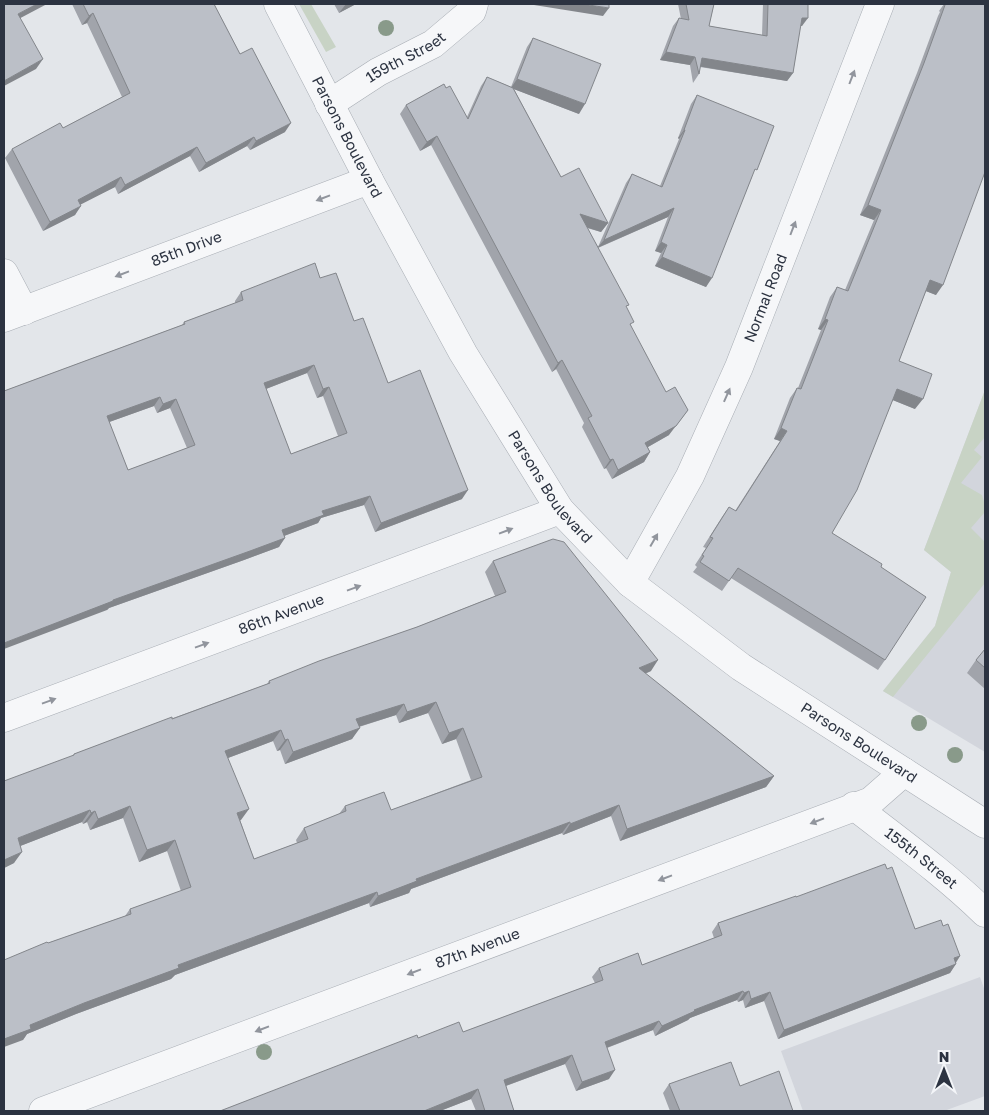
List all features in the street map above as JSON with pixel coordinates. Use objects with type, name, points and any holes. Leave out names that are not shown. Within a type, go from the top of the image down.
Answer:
[{"type":"street","name":"Parsons Boulevard","points":[[278,4],[369,180],[463,354],[560,510],[630,583],[741,667],[985,824]]},
{"type":"street","name":"159th Street","points":[[330,104],[378,72],[433,44],[472,11],[474,4]]},
{"type":"street","name":"Normal Road","points":[[630,583],[690,476],[739,367],[880,4]]},
{"type":"street","name":"85th Drive","points":[[14,314],[369,180]]},
{"type":"street","points":[[4,273],[14,314]]},
{"type":"street","name":"86th Avenue","points":[[4,718],[560,510]]},
{"type":"street","name":"87th Avenue","points":[[43,1111],[871,800],[904,772]]},
{"type":"street","name":"155th Street","points":[[854,806],[967,895],[985,913]]},
{"type":"shaded area","points":[[985,390],[985,752],[883,691],[935,626],[951,572],[924,550]]},
{"type":"shaded area","points":[[980,977],[985,991],[985,1096],[944,1111],[803,1111],[781,1051]]},
{"type":"green space","points":[[299,4],[311,4],[336,47],[326,52]]},
{"type":"green space","points":[[985,390],[985,437],[974,450],[982,457],[961,483],[982,495],[985,505],[985,512],[971,528],[985,542],[985,583],[893,697],[883,691],[935,626],[951,572],[924,550]]},
{"type":"building","points":[[4,4],[37,4],[18,14],[43,59],[4,81]]},
{"type":"building","points":[[83,4],[214,4],[240,54],[252,48],[291,123],[256,141],[254,137],[206,163],[197,147],[125,185],[121,177],[78,200],[81,206],[50,222],[12,149],[60,123],[63,128],[130,93],[93,13],[89,16]]},
{"type":"building","points":[[582,4],[609,4],[609,8]]},
{"type":"building","points":[[686,4],[714,4],[709,26],[767,36],[768,4],[808,4],[808,18],[802,18],[793,73],[702,58],[699,74],[695,57],[666,52],[679,18],[689,20]]},
{"type":"building","points":[[946,4],[985,4],[985,172],[943,285],[930,280],[899,361],[932,374],[923,399],[897,389],[857,490],[832,533],[882,564],[881,567],[926,597],[885,660],[738,568],[729,581],[700,562],[704,556],[702,555],[713,538],[710,537],[729,507],[736,511],[787,431],[781,428],[797,388],[801,389],[828,320],[825,319],[837,287],[848,291],[881,210],[868,205]]},
{"type":"building","points":[[533,38],[601,64],[585,104],[517,79]]},
{"type":"building","points":[[487,77],[513,88],[561,177],[579,168],[608,223],[580,214],[629,305],[626,306],[634,322],[630,324],[666,392],[675,387],[688,410],[676,426],[645,443],[650,452],[618,470],[613,459],[610,460],[588,418],[592,416],[562,360],[558,363],[437,136],[427,142],[406,105],[444,84],[446,88],[450,86],[468,119]]},
{"type":"building","points":[[697,95],[774,126],[712,278],[662,257],[667,245],[661,242],[674,208],[604,240],[632,174],[662,187]]},
{"type":"building","points":[[315,263],[320,278],[336,273],[354,321],[363,318],[388,383],[420,370],[468,490],[381,523],[370,496],[322,511],[324,515],[282,530],[285,538],[113,600],[4,643],[4,391],[185,324],[184,322],[243,300],[241,292]],"holes":[[[314,365],[323,389],[329,387],[347,433],[291,454],[264,383]],[[160,397],[163,404],[176,399],[195,445],[128,470],[107,416]]]},
{"type":"building","points":[[553,539],[564,542],[658,660],[639,668],[774,776],[627,829],[619,805],[416,879],[417,881],[378,896],[377,892],[178,965],[179,968],[84,1003],[30,1025],[31,1029],[4,1039],[4,960],[47,942],[131,914],[130,909],[191,887],[175,840],[147,850],[130,806],[98,819],[95,811],[91,813],[90,810],[18,838],[22,852],[4,860],[4,781],[172,717],[172,719],[270,683],[269,681],[319,661],[417,627],[506,592],[493,561]],"holes":[[[436,702],[449,733],[463,728],[482,777],[391,810],[384,792],[345,806],[346,811],[304,828],[308,839],[254,859],[237,813],[249,809],[225,751],[281,730],[285,740],[288,739],[293,752],[360,728],[356,719],[404,704],[407,712]]]},
{"type":"building","points":[[985,649],[985,668],[976,660]]},
{"type":"building","points":[[885,864],[887,869],[892,867],[915,929],[941,920],[943,926],[948,924],[960,956],[954,958],[956,964],[784,1030],[770,992],[751,999],[749,991],[744,993],[743,991],[694,1010],[662,1026],[659,1021],[605,1042],[615,1070],[582,1082],[572,1055],[504,1080],[514,1111],[485,1111],[478,1089],[424,1111],[220,1111],[417,1035],[418,1038],[459,1022],[463,1032],[603,980],[599,968],[638,953],[642,965],[722,935],[718,923]]},
{"type":"building","points":[[731,1062],[740,1086],[779,1071],[793,1111],[680,1111],[669,1084]]}]
